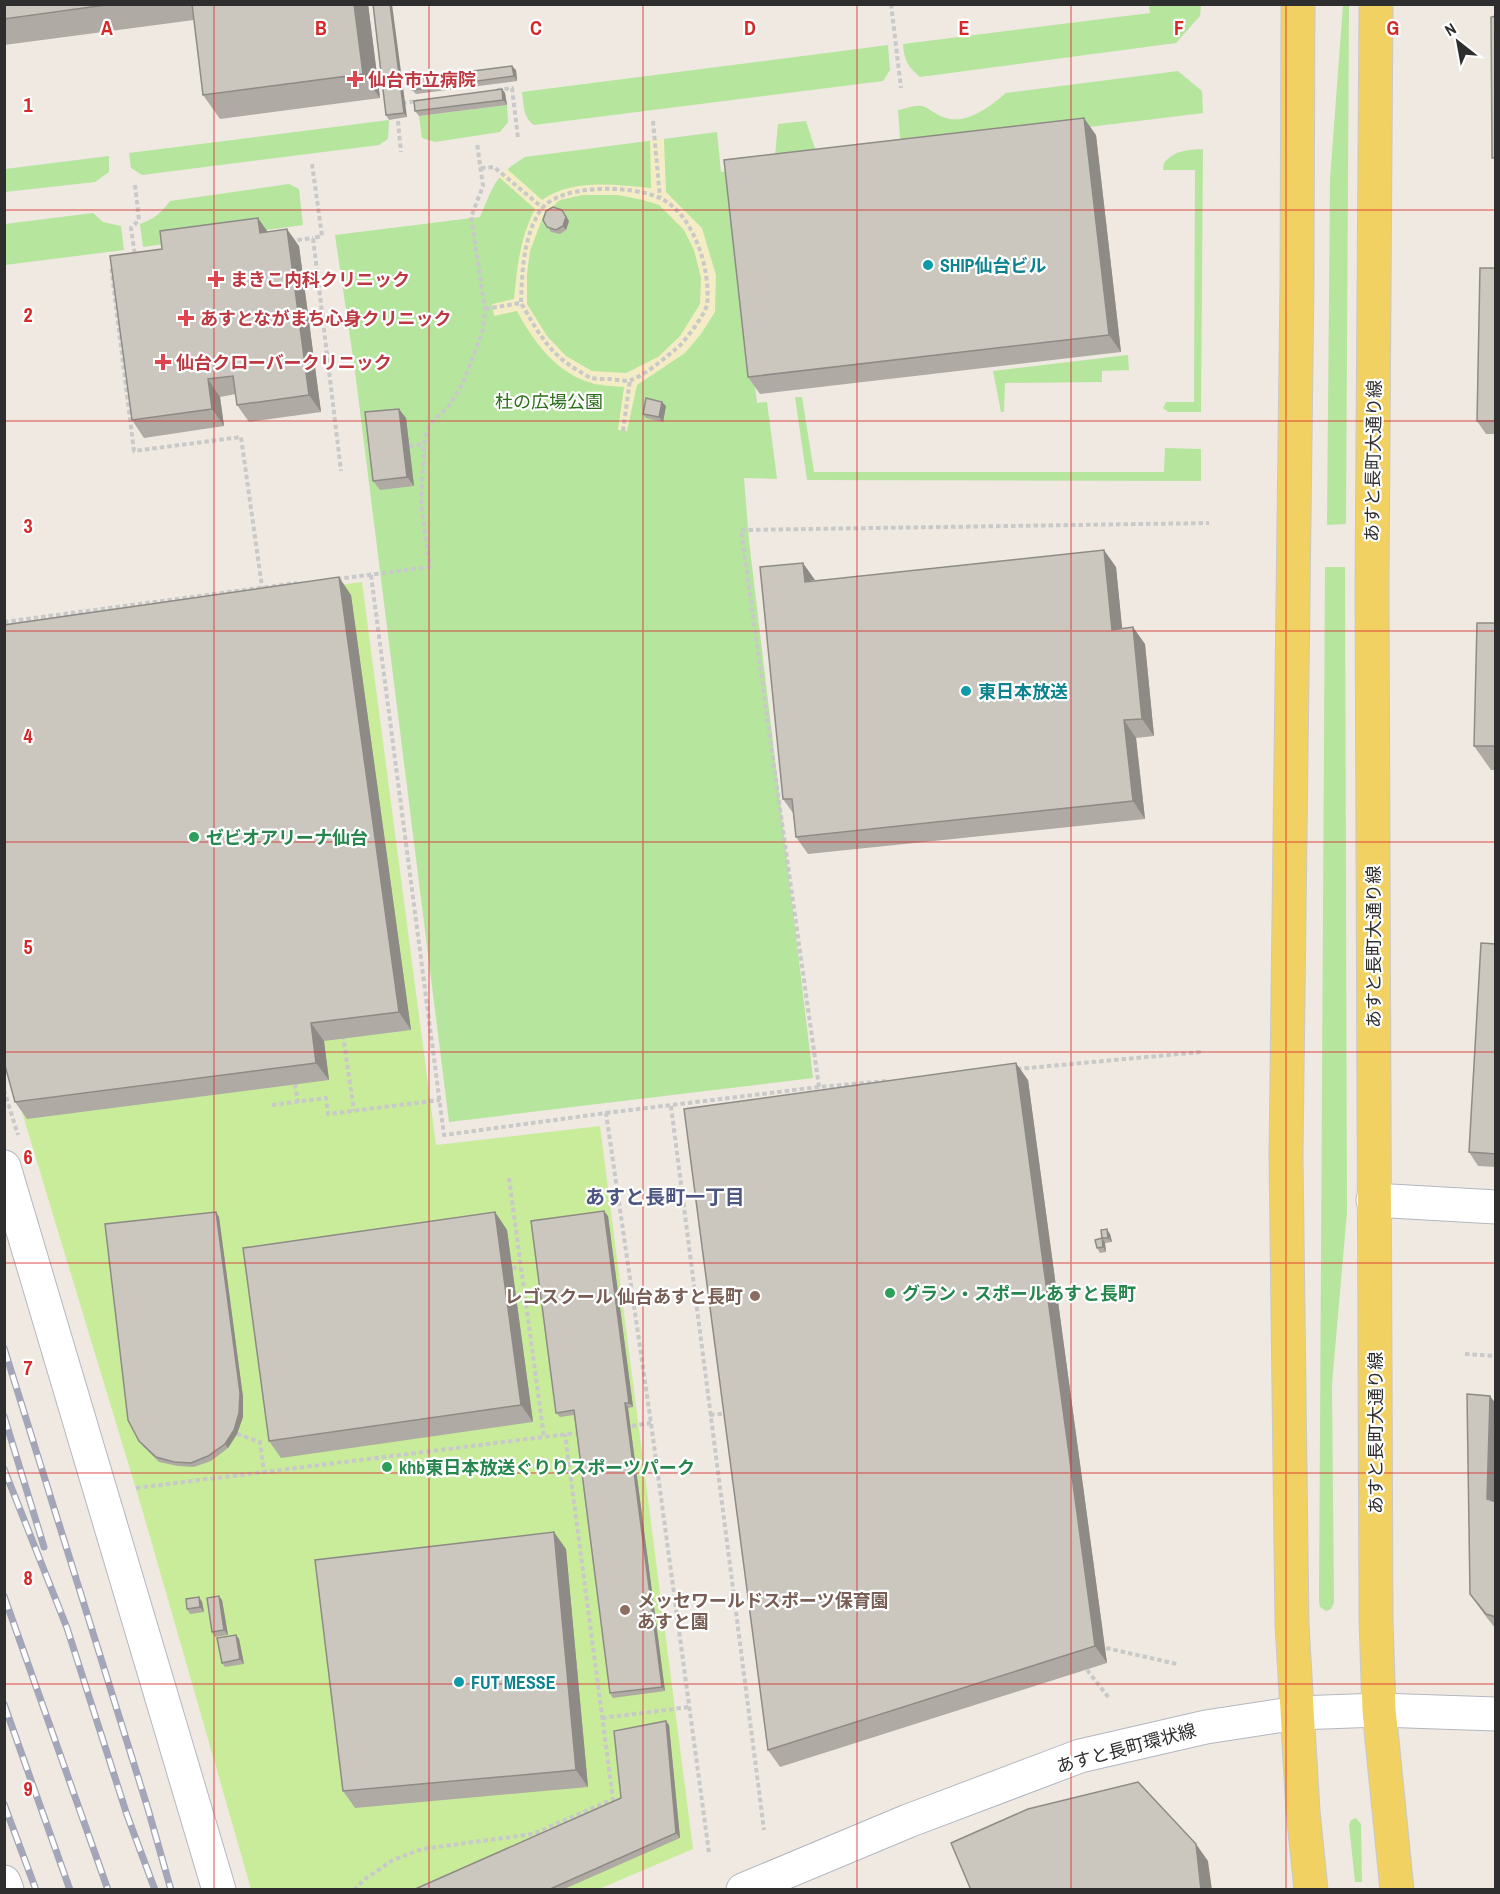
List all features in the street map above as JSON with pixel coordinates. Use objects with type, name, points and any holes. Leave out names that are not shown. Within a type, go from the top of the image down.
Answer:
[{"type":"main road","points":[[1298,4],[1297,283],[1286,1144],[1292,1625],[1303,1811],[1311,1890]]},
{"type":"main road","name":"あすと長町大通り線","points":[[1376,4],[1372,577],[1376,1609],[1379,1710],[1397,1890]]},
{"type":"street","points":[[4,1167],[219,1890]]},
{"type":"street","points":[[1373,1200],[1496,1208]]},
{"type":"street","name":"あすと長町環状線","points":[[743,1890],[908,1821],[1080,1756],[1206,1727],[1297,1713],[1379,1710],[1496,1713]]},
{"type":"street","points":[[4,1882],[7,1890]]},
{"type":"path","points":[[891,4],[901,88]]},
{"type":"path","points":[[490,91],[512,88],[518,138]]},
{"type":"path","points":[[396,104],[426,100]]},
{"type":"path","points":[[398,121],[401,152]]},
{"type":"path","points":[[654,121],[660,198]]},
{"type":"path","points":[[328,580],[430,567],[421,504],[424,444],[429,425],[448,407],[463,382],[483,330],[485,309],[471,217],[483,186],[477,143]]},
{"type":"path","points":[[282,242],[322,236],[312,164]]},
{"type":"path","points":[[481,168],[494,167],[543,208]]},
{"type":"path","points":[[135,185],[140,220],[131,228],[136,262]]},
{"type":"path","points":[[605,189],[660,198],[675,210],[690,225],[699,247],[706,277],[707,307],[682,345],[658,364],[630,380],[591,378],[561,361],[543,340],[521,303],[522,268],[530,236],[543,208],[555,198],[578,190],[605,189]]},
{"type":"path","points":[[313,238],[341,471]]},
{"type":"path","points":[[119,265],[111,266],[134,451],[242,437],[262,588]]},
{"type":"path","points":[[485,309],[521,303]]},
{"type":"path","points":[[623,430],[630,380]]},
{"type":"path","points":[[409,446],[424,444]]},
{"type":"path","points":[[819,1087],[741,530],[1209,523]]},
{"type":"path","points":[[371,575],[444,1135],[819,1087],[888,1081]]},
{"type":"path","points":[[4,622],[306,582]]},
{"type":"path","points":[[342,1031],[354,1111]]},
{"type":"path","points":[[1017,1069],[1201,1052]]},
{"type":"path","points":[[295,1084],[298,1102]]},
{"type":"path","points":[[272,1105],[326,1098],[328,1114],[440,1100]]},
{"type":"path","points":[[671,1106],[764,1830]]},
{"type":"path","points":[[606,1113],[651,1423],[709,1853]]},
{"type":"path","points":[[509,1178],[544,1437]]},
{"type":"path","points":[[512,1268],[520,1267]]},
{"type":"path","points":[[1465,1354],[1496,1356]]},
{"type":"path","points":[[710,1415],[733,1413]]},
{"type":"path","points":[[632,1426],[651,1423]]},
{"type":"path","points":[[129,1489],[576,1433]]},
{"type":"path","points":[[237,1434],[260,1442],[264,1472]]},
{"type":"path","points":[[354,1890],[365,1879],[393,1860],[422,1849],[533,1834],[613,1799],[565,1434]]},
{"type":"path","points":[[1106,1648],[1177,1664]]},
{"type":"path","points":[[1087,1670],[1109,1698]]},
{"type":"path","points":[[602,1718],[689,1707]]},
{"type":"green space","points":[[1149,5],[1201,5],[1200,16],[1176,43],[920,77],[910,66],[904,54],[903,44],[1150,13]]},
{"type":"green space","points":[[1343,5],[1349,5],[1346,524],[1327,525],[1330,179]]},
{"type":"green space","points":[[888,45],[890,70],[883,81],[534,125],[526,115],[524,106],[522,92]]},
{"type":"green space","points":[[1178,71],[1202,91],[1203,113],[901,150],[898,110],[922,106],[943,117],[960,119],[977,114],[1006,93]]},
{"type":"green space","points":[[507,105],[508,122],[500,132],[435,142],[422,138],[419,116]]},
{"type":"green space","points":[[389,120],[388,139],[379,145],[142,175],[131,168],[129,153]]},
{"type":"green space","points":[[806,121],[819,161],[774,166],[778,124]]},
{"type":"green space","name":"杜の広場公園","points":[[717,132],[721,172],[730,171],[757,403],[767,402],[777,479],[744,478],[749,541],[813,1078],[449,1122],[355,371],[335,235],[480,217],[496,182],[507,170],[525,157]]},
{"type":"green space","points":[[1203,149],[1201,412],[1168,412],[1163,408],[1166,402],[1194,402],[1195,170],[1163,170],[1164,163],[1177,153]]},
{"type":"green space","points":[[109,156],[109,172],[95,182],[5,192],[5,169]]},
{"type":"green space","points":[[289,184],[299,189],[303,225],[143,247],[140,224],[157,215],[170,201]]},
{"type":"green space","points":[[93,213],[103,222],[121,226],[124,250],[5,265],[5,224]]},
{"type":"green space","points":[[1128,355],[1129,370],[1102,371],[1102,382],[1005,383],[1004,412],[1001,412],[993,371]]},
{"type":"green space","points":[[795,397],[802,397],[814,472],[1164,472],[1165,448],[1201,449],[1201,481],[807,480]]},
{"type":"green space","points":[[1325,567],[1345,567],[1347,1212],[1332,1384],[1334,1603],[1331,1609],[1326,1611],[1320,1607],[1319,1602]]},
{"type":"green space","name":"khb東日本放送ぐりりスポーツパーク","points":[[362,582],[436,1145],[600,1126],[693,1849],[599,1889],[251,1889],[142,1509],[5,1056],[4,630]]},
{"type":"green space","points":[[1356,1818],[1361,1824],[1362,1882],[1355,1882],[1349,1825],[1351,1820]]},
{"type":"sand","points":[[664,139],[666,192],[702,228],[716,275],[715,312],[685,353],[637,385],[627,431],[618,430],[624,387],[595,384],[570,373],[539,346],[517,311],[494,316],[492,304],[514,299],[523,242],[535,209],[499,177],[506,168],[542,200],[567,188],[581,186],[651,188],[650,140]],"holes":[[[583,195],[618,195],[659,205],[684,230],[694,250],[701,278],[700,304],[680,336],[658,357],[626,373],[592,371],[566,356],[547,336],[527,304],[530,251],[544,214],[560,200]]]},
{"type":"building","points":[[4,4],[113,4],[4,19]]},
{"type":"building","points":[[192,4],[354,4],[363,74],[203,95]]},
{"type":"building","points":[[373,4],[390,4],[404,113],[386,115]]},
{"type":"building","points":[[1496,16],[1496,158],[1492,158],[1491,17]]},
{"type":"building","points":[[512,66],[514,76],[412,90],[411,79]]},
{"type":"building","points":[[502,89],[503,100],[415,111],[414,101]]},
{"type":"building","name":"SHIP仙台ビル","points":[[1084,118],[1109,335],[748,377],[724,160]]},
{"type":"building","points":[[553,207],[562,210],[566,217],[563,226],[556,230],[547,227],[543,220],[546,211]]},
{"type":"building","points":[[258,218],[260,233],[287,229],[309,395],[237,405],[233,376],[208,379],[212,409],[132,420],[110,256],[162,249],[160,231]]},
{"type":"building","points":[[1480,268],[1496,268],[1496,421],[1477,421]]},
{"type":"building","points":[[646,398],[662,402],[659,417],[643,414]]},
{"type":"building","points":[[399,409],[407,477],[373,481],[365,412]]},
{"type":"building","name":"東日本放送","points":[[1104,550],[1112,630],[1133,627],[1142,719],[1124,720],[1133,801],[796,837],[792,799],[783,799],[760,567],[803,563],[805,582]]},
{"type":"building","name":"ゼビオアリーナ仙台","points":[[339,577],[399,1012],[311,1023],[316,1063],[15,1102],[4,1062],[4,625]]},
{"type":"building","points":[[1477,623],[1496,623],[1496,746],[1474,746]]},
{"type":"building","points":[[1481,943],[1496,944],[1496,1154],[1469,1152]]},
{"type":"building","points":[[1016,1063],[1095,1646],[768,1750],[684,1109]]},
{"type":"building","points":[[604,1211],[629,1403],[625,1403],[662,1687],[610,1693],[574,1410],[556,1413],[531,1221]]},
{"type":"building","points":[[216,1212],[240,1393],[239,1413],[234,1430],[225,1444],[208,1456],[191,1463],[174,1462],[156,1457],[139,1441],[128,1420],[105,1224]]},
{"type":"building","points":[[495,1212],[521,1405],[269,1441],[243,1248]]},
{"type":"building","points":[[1107,1229],[1108,1238],[1102,1238],[1101,1230]]},
{"type":"building","points":[[1102,1238],[1103,1247],[1097,1248],[1095,1240]]},
{"type":"building","points":[[1467,1394],[1490,1396],[1487,1499],[1496,1502],[1496,1617],[1486,1614],[1470,1594]]},
{"type":"building","name":"FUT MESSE","points":[[554,1532],[576,1770],[343,1791],[315,1560]]},
{"type":"building","points":[[219,1596],[224,1630],[212,1632],[207,1598]]},
{"type":"building","points":[[199,1597],[200,1607],[187,1609],[186,1599]]},
{"type":"building","points":[[236,1635],[240,1659],[222,1663],[217,1638]]},
{"type":"building","points":[[666,1721],[676,1833],[548,1890],[413,1890],[621,1798],[614,1731]]},
{"type":"building","points":[[1138,1782],[1196,1844],[1201,1890],[971,1890],[951,1843],[1028,1809]]},
{"type":"railway","points":[[4,1348],[148,1809],[171,1890]]},
{"type":"railway","points":[[4,1416],[44,1547]]},
{"type":"railway","points":[[4,1469],[67,1628],[127,1815],[155,1890]]},
{"type":"railway","points":[[4,1596],[108,1890]]},
{"type":"railway","points":[[4,1704],[70,1890]]},
{"type":"railway","points":[[4,1804],[36,1890]]},
{"type":"place","name":"仙台市立病院","points":[[355,79]]},
{"type":"place","name":"SHIP仙台ビル","points":[[928,265]]},
{"type":"place","name":"まきこ内科クリニック","points":[[216,279]]},
{"type":"place","name":"あすとながまち心身クリニック","points":[[186,318]]},
{"type":"place","name":"仙台クローバークリニック","points":[[163,362]]},
{"type":"place","name":"東日本放送","points":[[966,691]]},
{"type":"place","name":"ゼビオアリーナ仙台","points":[[194,837]]},
{"type":"place","name":"グラン・スポールあすと長町","points":[[890,1293]]},
{"type":"place","name":"レゴスクール 仙台あすと長町","points":[[755,1296]]},
{"type":"place","name":"khb東日本放送ぐりりスポーツパーク","points":[[387,1467]]},
{"type":"place","name":"メッセワールドスポーツ保育園 あすと園","points":[[625,1610]]},
{"type":"place","name":"FUT MESSE","points":[[459,1682]]},
{"type":"district","name":"あすと長町一丁目","points":[[665,1196]]}]
